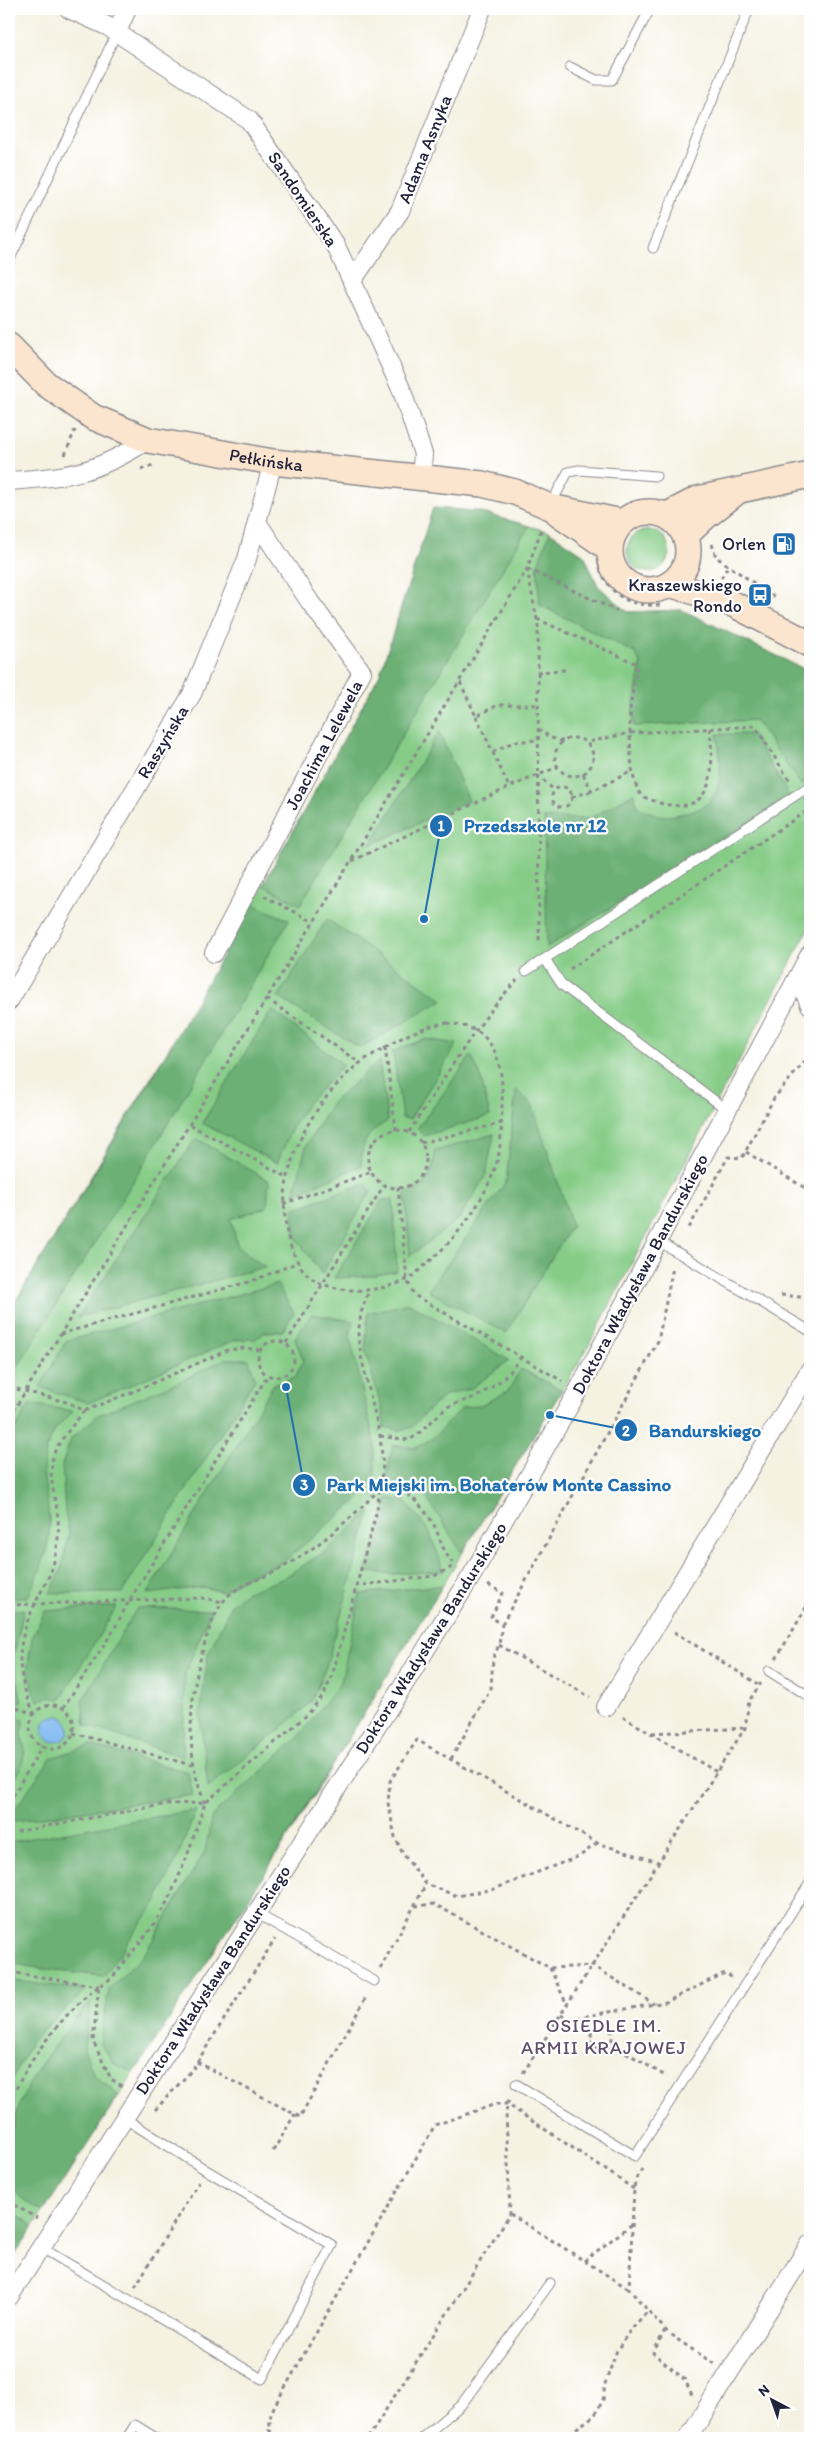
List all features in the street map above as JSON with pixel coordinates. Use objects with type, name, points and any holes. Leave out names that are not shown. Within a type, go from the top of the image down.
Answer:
[{"type":"street","name":"Sandomierska","points":[[69,9],[116,32],[249,120],[336,246],[402,391],[423,454],[421,478]]},
{"type":"street","points":[[116,32],[127,9]]},
{"type":"street","name":"Adama Asnyka","points":[[352,281],[400,211],[482,9]]},
{"type":"street","name":"Pełkińska","points":[[9,346],[46,384],[93,417],[148,440],[273,462],[482,484],[515,492],[546,516],[610,549]]},
{"type":"street","points":[[9,481],[55,478],[87,471],[116,460],[148,440]]},
{"type":"street","name":"Raszyńska","points":[[9,1001],[192,694],[247,559],[273,462]]},
{"type":"street","points":[[667,515],[698,499],[810,475]]},
{"type":"street","points":[[686,536],[705,517],[738,491]]},
{"type":"street","points":[[656,512],[667,515],[676,522],[686,536],[687,564],[670,584],[653,590],[631,586],[615,571],[610,549],[612,538],[622,522],[634,514],[656,512]]},
{"type":"street","name":"Pełkińska","points":[[546,516],[622,522]]},
{"type":"street","name":"Joachima Lelewela","points":[[214,953],[362,672],[310,602],[257,522]]},
{"type":"street","points":[[687,564],[735,606]]},
{"type":"street","points":[[670,584],[735,606],[810,644]]},
{"type":"street","name":"Doktora Władysława Bandurskiego","points":[[9,2297],[413,1670],[472,1575],[579,1390],[810,954]]},
{"type":"street","points":[[798,977],[810,1005]]},
{"type":"street","points":[[606,1707],[810,1370]]},
{"type":"street","points":[[688,2438],[810,2244]]},
{"type":"lane","points":[[570,67],[596,80],[612,80],[650,9]]},
{"type":"lane","points":[[653,248],[749,9]]},
{"type":"lane","points":[[9,261],[116,32]]},
{"type":"lane","points":[[546,516],[568,472],[579,470],[656,476]]},
{"type":"lane","points":[[526,971],[810,786]]},
{"type":"lane","points":[[545,959],[562,985],[728,1110]]},
{"type":"lane","points":[[658,1241],[810,1331]]},
{"type":"lane","points":[[768,1671],[810,1696]]},
{"type":"lane","points":[[516,2084],[635,2156],[810,1883]]},
{"type":"lane","points":[[256,1913],[374,1981]]},
{"type":"lane","points":[[42,2248],[262,2379],[332,2245],[206,2170],[124,2118]]},
{"type":"lane","points":[[422,2438],[461,2405],[550,2283]]},
{"type":"lane","points":[[127,2438],[135,2425],[156,2438]]},
{"type":"path","points":[[9,1418],[352,861],[528,569],[546,516]]},
{"type":"path","points":[[712,540],[711,546],[716,557],[782,602]]},
{"type":"path","points":[[528,569],[617,611]]},
{"type":"path","points":[[409,1132],[475,1031],[499,1000],[526,971],[539,950],[537,618],[528,569]]},
{"type":"path","points":[[537,618],[637,664],[630,709],[630,733],[632,771],[638,791],[642,796],[670,805],[688,804],[698,800],[709,786],[713,767],[710,728]]},
{"type":"path","points":[[537,672],[565,670]]},
{"type":"path","points":[[460,682],[509,787]]},
{"type":"path","points":[[476,716],[498,705],[537,705]]},
{"type":"path","points":[[537,728],[552,738],[564,741],[575,738],[588,742],[630,733],[755,726],[798,794]]},
{"type":"path","points":[[493,752],[513,742],[537,740]]},
{"type":"path","points":[[558,767],[556,753],[564,741]]},
{"type":"path","points":[[558,767],[571,775],[583,774],[593,762],[593,754],[588,742]]},
{"type":"path","points":[[352,861],[537,774],[558,767]]},
{"type":"path","points":[[572,796],[592,791],[632,771]]},
{"type":"path","points":[[537,774],[554,790]]},
{"type":"path","points":[[583,774],[592,791]]},
{"type":"path","points":[[564,787],[570,790],[572,796],[568,806],[559,807],[552,800],[554,790],[564,787]]},
{"type":"path","points":[[557,978],[810,809]]},
{"type":"path","points":[[248,888],[314,922]]},
{"type":"path","points":[[267,999],[360,1063]]},
{"type":"path","points":[[447,1023],[468,1026],[475,1031],[488,1040],[497,1058],[502,1088],[502,1123],[496,1167],[472,1215],[455,1237],[407,1280],[368,1290],[338,1289],[314,1280],[299,1262],[289,1242],[283,1204],[287,1178],[296,1148],[314,1115],[332,1090],[360,1063],[403,1036],[431,1025],[447,1023]]},
{"type":"path","points":[[385,1047],[396,1130]]},
{"type":"path","points":[[687,1232],[728,1158],[742,1158],[774,1098],[805,1061],[810,1049]]},
{"type":"path","points":[[805,1061],[810,1062]]},
{"type":"path","points":[[421,1142],[502,1123]]},
{"type":"path","points":[[190,1125],[287,1178]]},
{"type":"path","points":[[396,1130],[409,1132],[421,1142],[425,1152],[424,1171],[411,1184],[398,1187],[384,1184],[371,1172],[368,1163],[372,1145],[386,1132],[396,1130]]},
{"type":"path","points":[[746,1152],[810,1191]]},
{"type":"path","points":[[283,1204],[371,1172]]},
{"type":"path","points":[[286,1343],[384,1184]]},
{"type":"path","points":[[398,1187],[407,1280],[414,1296],[579,1390]]},
{"type":"path","points":[[502,1624],[658,1341],[675,1259]]},
{"type":"path","points":[[60,1334],[252,1281],[299,1262]]},
{"type":"path","points":[[9,2102],[17,2086],[53,2030],[82,2000],[112,1978],[153,1926],[170,1897],[186,1859],[205,1803],[308,1714],[324,1694],[332,1676],[377,1510],[383,1465],[380,1436],[361,1356],[358,1335],[361,1313],[368,1290]]},
{"type":"path","points":[[280,1341],[286,1343],[294,1353],[295,1359],[290,1370],[280,1377],[263,1372],[258,1362],[260,1350],[268,1342],[280,1341]]},
{"type":"path","points":[[35,1715],[24,1690],[20,1665],[21,1646],[27,1622],[52,1568],[59,1532],[52,1482],[55,1451],[84,1411],[138,1390],[228,1350],[244,1348],[260,1350]]},
{"type":"path","points":[[380,1436],[409,1440],[418,1435],[447,1407],[478,1396],[495,1385],[510,1372],[520,1358]]},
{"type":"path","points":[[63,1708],[113,1631],[129,1601],[268,1375]]},
{"type":"path","points":[[9,1388],[25,1390],[70,1403],[84,1411]]},
{"type":"path","points":[[205,1803],[198,1788],[192,1743],[192,1717],[198,1666],[211,1624],[223,1602],[229,1595],[247,1584],[282,1569],[323,1541],[380,1489]]},
{"type":"path","points":[[355,1586],[434,1576],[455,1566]]},
{"type":"path","points":[[9,1605],[203,1598],[223,1602]]},
{"type":"path","points":[[368,2438],[510,2214],[507,2104],[516,2084],[745,1728],[750,1701],[810,1601]]},
{"type":"path","points":[[671,1630],[760,1685]]},
{"type":"path","points":[[451,1759],[491,1688],[493,1658],[499,1645]]},
{"type":"path","points":[[9,1705],[35,1715]]},
{"type":"path","points":[[49,1706],[63,1708],[72,1719],[74,1733],[65,1745],[59,1748],[51,1749],[42,1746],[34,1739],[31,1732],[31,1725],[35,1715],[49,1706]]},
{"type":"path","points":[[651,1733],[745,1728]]},
{"type":"path","points":[[74,1733],[195,1766]]},
{"type":"path","points":[[597,1843],[580,1856],[494,1889],[457,1896],[426,1884],[403,1854],[395,1837],[388,1803],[390,1781],[417,1740],[597,1843],[658,1862]]},
{"type":"path","points":[[9,1803],[42,1746]]},
{"type":"path","points":[[9,1833],[167,1804],[205,1803]]},
{"type":"path","points":[[196,2062],[300,2117],[426,1884]]},
{"type":"path","points":[[414,1906],[434,1904],[550,1968],[592,1966],[654,2004]]},
{"type":"path","points":[[139,2127],[196,2062],[282,1928]]},
{"type":"path","points":[[550,1968],[567,2005]]},
{"type":"path","points":[[9,1972],[99,1986]]},
{"type":"path","points":[[569,2019],[666,2002],[725,1973],[745,1985]]},
{"type":"path","points":[[99,1986],[100,1992],[94,2025],[93,2041],[95,2048],[111,2079],[156,2109]]},
{"type":"path","points":[[561,2014],[591,2032]]},
{"type":"path","points":[[591,2032],[602,2026],[612,2032],[612,2044]]},
{"type":"path","points":[[591,2032],[592,2045],[602,2051],[612,2044]]},
{"type":"path","points":[[612,2044],[681,2085]]},
{"type":"path","points":[[277,2438],[269,2430],[271,2413],[275,2405],[435,2125],[496,2104],[507,2104],[634,2189]]},
{"type":"path","points":[[273,2151],[295,2114]]},
{"type":"path","points":[[629,2289],[635,2181],[646,2164]]},
{"type":"path","points":[[130,2301],[138,2281],[206,2170]]},
{"type":"path","points":[[9,2198],[14,2205],[39,2219]]},
{"type":"path","points":[[510,2214],[629,2289],[665,2330],[718,2366]]},
{"type":"path","points":[[584,2261],[632,2224]]},
{"type":"path","points":[[563,2438],[595,2415],[603,2400],[605,2384],[617,2350],[631,2329],[648,2311]]},
{"type":"path","points":[[665,2330],[653,2353],[685,2380],[692,2395],[692,2404]]},
{"type":"green space","points":[[433,508],[476,511],[550,532],[584,555],[598,586],[628,612],[682,610],[810,672],[810,926],[584,1354],[291,1833],[9,2264],[9,1312],[209,982],[380,674]]},
{"type":"green space","points":[[433,508],[476,511],[529,526],[300,905],[263,885],[380,674]]},
{"type":"green space","points":[[644,530],[652,530],[663,536],[669,551],[663,566],[652,572],[644,572],[633,566],[627,555],[627,547],[633,536]]},
{"type":"green space","points":[[550,532],[584,555],[598,586],[628,612],[682,610],[810,672],[810,779],[801,785],[755,720],[634,726],[633,708],[641,664],[635,653],[540,605],[537,566]]},
{"type":"green space","points":[[439,732],[469,801],[370,845]]},
{"type":"green space","points":[[717,734],[752,734],[790,797],[547,947],[544,818],[589,819],[634,793],[638,807],[658,815],[669,816],[701,808],[711,800],[719,783],[720,763]]},
{"type":"green space","points":[[252,904],[289,920],[139,1172],[18,1366],[9,1360],[9,1312],[154,1075]]},
{"type":"green space","points":[[327,919],[443,1000],[360,1048],[278,997]]},
{"type":"green space","points":[[272,1010],[344,1065],[306,1105],[292,1128],[277,1163],[202,1123]]},
{"type":"green space","points":[[425,1039],[457,1044],[410,1119],[402,1118],[393,1051]]},
{"type":"green space","points":[[471,1056],[480,1074],[490,1116],[424,1136],[417,1129]]},
{"type":"green space","points":[[379,1061],[388,1121],[370,1134],[364,1144],[361,1166],[294,1194],[306,1146],[332,1103]]},
{"type":"green space","points":[[516,1090],[532,1104],[572,1225],[506,1333],[428,1291],[506,1182]]},
{"type":"green space","points":[[494,1134],[486,1175],[460,1218],[410,1256],[405,1194],[419,1187],[428,1178],[433,1167],[435,1151]]},
{"type":"green space","points":[[196,1138],[269,1181],[267,1207],[231,1219],[238,1248],[265,1267],[78,1317]]},
{"type":"green space","points":[[365,1183],[371,1191],[322,1274],[295,1236],[293,1209]]},
{"type":"green space","points":[[393,1199],[397,1271],[372,1276],[334,1278],[382,1200]]},
{"type":"green space","points":[[277,1284],[294,1313],[283,1331],[265,1332],[255,1339],[235,1340],[88,1403],[40,1387],[66,1341]]},
{"type":"green space","points":[[409,1303],[509,1360],[472,1388],[446,1395],[412,1427],[401,1430],[384,1427],[383,1413],[365,1350],[368,1313]]},
{"type":"green space","points":[[312,1314],[353,1321],[350,1337],[375,1444],[375,1476],[363,1495],[283,1562],[248,1576],[223,1592],[203,1587],[147,1594],[273,1385],[295,1377],[303,1360],[295,1338]]},
{"type":"green space","points":[[225,1359],[249,1359],[255,1379],[122,1593],[50,1593],[61,1571],[69,1533],[65,1512],[62,1465],[71,1439],[98,1415],[181,1381]]},
{"type":"green space","points":[[521,1369],[562,1390],[462,1553],[425,1495],[407,1483],[385,1481],[393,1445],[415,1448],[433,1438],[463,1407],[479,1406],[508,1391]]},
{"type":"green space","points":[[30,1404],[73,1411],[55,1431],[47,1447],[44,1460],[49,1535],[44,1559],[28,1597],[9,1599],[9,1439]]},
{"type":"green space","points":[[388,1498],[405,1501],[429,1531],[444,1571],[393,1574],[366,1572]]},
{"type":"green space","points":[[370,1512],[326,1667],[311,1702],[276,1733],[208,1787],[200,1716],[208,1654],[232,1603],[247,1592],[282,1579],[327,1550]]},
{"type":"green space","points":[[443,1585],[264,1875],[134,2073],[114,2063],[100,2044],[109,1989],[144,1955],[205,1851],[212,1816],[296,1740],[341,1682],[360,1594]]},
{"type":"green space","points":[[117,1606],[61,1699],[48,1697],[38,1701],[27,1670],[32,1638],[45,1611]]},
{"type":"green space","points":[[137,1608],[211,1610],[185,1674],[183,1757],[85,1725],[82,1701]]},
{"type":"green space","points":[[24,1609],[13,1659],[22,1702],[9,1698],[9,1611]]},
{"type":"green space","points":[[9,1714],[24,1720],[22,1736],[25,1750],[21,1769],[9,1788]]},
{"type":"green space","points":[[91,1745],[188,1772],[193,1795],[9,1822],[9,1817],[51,1758]]},
{"type":"green space","points":[[196,1810],[179,1854],[156,1902],[104,1976],[55,1971],[9,1963],[9,1842]]},
{"type":"green space","points":[[9,1980],[86,1990],[32,2040],[9,2086]]},
{"type":"green space","points":[[91,2001],[84,2048],[93,2074],[119,2096],[44,2211],[23,2200],[12,2184],[9,2164],[11,2136],[16,2114],[35,2074],[62,2036]]},
{"type":"green space","points":[[9,2209],[34,2226],[9,2264]]},
{"type":"water","points":[[56,1716],[66,1719],[69,1729],[66,1739],[56,1742],[46,1739],[43,1729],[46,1719]]},
{"type":"place","name":"Orlen","points":[[784,544]]},
{"type":"place","name":"Kraszewskiego Rondo","points":[[760,595]]},
{"type":"place","name":"Przedszkole nr 12","points":[[424,919]]},
{"type":"place","name":"Park Miejski im. Bohaterów Monte Cassino","points":[[286,1387]]},
{"type":"place","name":"Bandurskiego","points":[[550,1415]]},
{"type":"district","name":"OSIEDLE IM. ARMII KRAJOWEJ","points":[[604,2036]]}]
